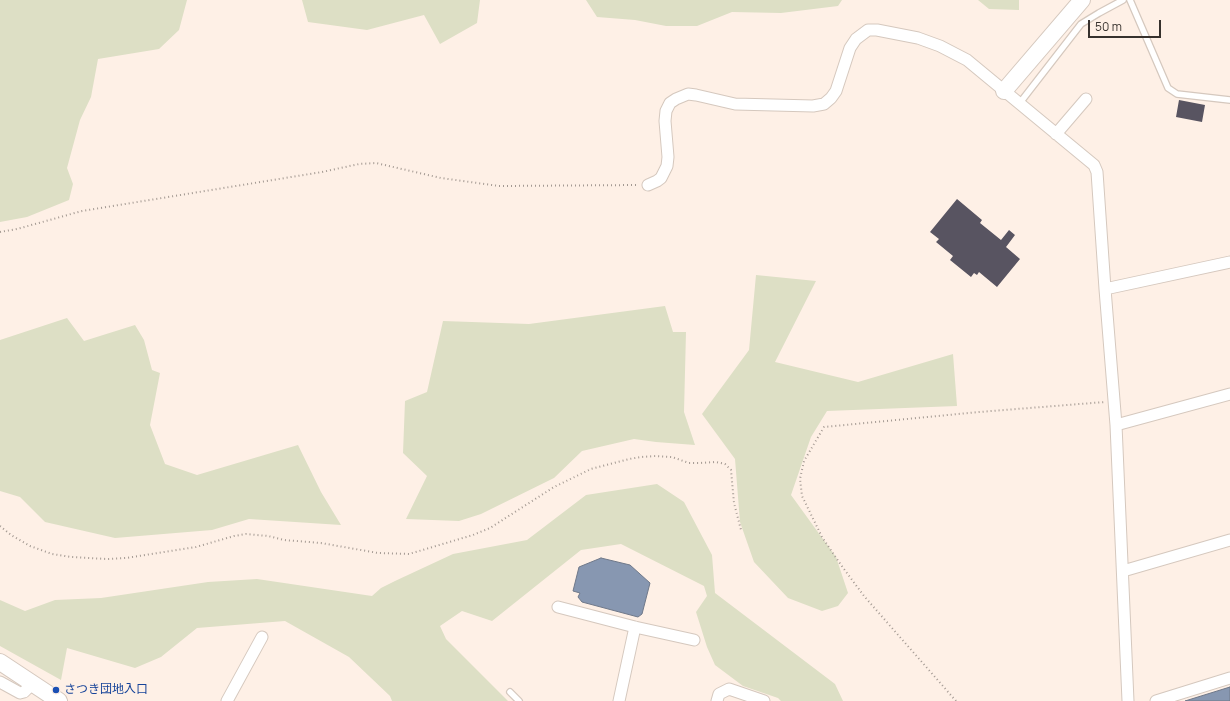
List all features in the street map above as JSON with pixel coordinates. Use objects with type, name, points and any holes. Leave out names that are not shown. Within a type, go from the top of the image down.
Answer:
[{"type":"street","points":[[1004,91],[1082,0]]},
{"type":"street","points":[[648,185],[657,182],[661,178],[667,166],[668,157],[665,116],[670,104],[676,99],[688,94],[735,104],[813,106],[824,104],[836,91],[850,48],[856,39],[868,30],[901,34],[940,46],[967,60],[1094,165],[1097,172],[1116,425],[1128,701]]},
{"type":"street","points":[[1056,134],[1086,99]]},
{"type":"street","points":[[1105,289],[1230,262]]},
{"type":"street","points":[[1116,425],[1230,394]]},
{"type":"street","points":[[1123,571],[1230,540]]},
{"type":"street","points":[[558,607],[635,627],[694,640]]},
{"type":"street","points":[[620,701],[635,627]]},
{"type":"street","points":[[227,701],[262,637]]},
{"type":"street","points":[[0,662],[59,701]]},
{"type":"street","points":[[1156,701],[1230,678]]},
{"type":"street","points":[[0,682],[20,693],[24,692],[32,683]]},
{"type":"street","points":[[717,701],[719,694],[729,689],[764,701]]},
{"type":"lane","points":[[1019,104],[1081,24],[1123,0]]},
{"type":"lane","points":[[1130,0],[1168,88],[1177,94],[1230,100]]},
{"type":"lane","points":[[510,692],[519,701]]},
{"type":"path","points":[[0,232],[82,211],[315,173],[359,164],[376,163],[442,178],[499,186],[648,185]]},
{"type":"path","points":[[956,701],[864,596],[822,537],[802,496],[800,479],[804,461],[824,427],[979,412],[1114,402]]},
{"type":"path","points":[[0,526],[11,535],[30,546],[52,554],[71,557],[107,559],[126,558],[196,547],[246,534],[378,553],[409,554],[473,535],[490,528],[554,488],[591,469],[629,459],[656,456],[672,457],[689,463],[716,462],[725,464],[731,470],[734,503],[741,530]]},
{"type":"green space","points":[[0,0],[187,0],[179,30],[159,49],[98,59],[91,97],[80,120],[67,168],[73,184],[69,200],[27,217],[0,222]]},
{"type":"green space","points":[[302,0],[480,0],[477,23],[440,44],[424,15],[367,30],[308,22]]},
{"type":"green space","points":[[586,0],[842,0],[838,6],[781,13],[732,12],[697,26],[666,26],[635,20],[597,17]]},
{"type":"green space","points":[[978,0],[1019,0],[1019,10],[989,9]]},
{"type":"green space","points":[[756,275],[816,281],[775,362],[858,382],[953,354],[957,406],[827,411],[811,437],[791,495],[836,557],[848,593],[838,606],[822,611],[788,598],[754,562],[740,522],[735,459],[702,414],[749,350]]},
{"type":"green space","points":[[665,306],[673,332],[686,332],[684,412],[695,445],[634,439],[582,451],[554,478],[481,514],[459,521],[406,519],[427,476],[403,453],[405,401],[427,392],[443,321],[529,324]]},
{"type":"green space","points":[[67,318],[84,341],[135,325],[144,340],[152,370],[160,373],[150,425],[165,464],[197,475],[298,445],[321,492],[341,525],[249,519],[212,530],[115,538],[45,522],[20,497],[0,491],[0,340]]},
{"type":"green space","points":[[657,484],[684,502],[712,555],[715,593],[835,684],[843,701],[781,701],[778,698],[743,686],[715,665],[707,647],[696,612],[707,596],[704,586],[621,544],[581,550],[492,621],[462,611],[440,626],[446,639],[508,701],[392,701],[390,696],[349,657],[285,621],[197,628],[161,657],[135,668],[67,648],[61,680],[0,646],[0,600],[25,611],[55,600],[101,598],[208,582],[257,579],[372,596],[381,588],[453,554],[527,540],[586,495]]},
{"type":"water","points":[[601,558],[630,565],[650,583],[642,614],[638,617],[582,602],[578,597],[580,593],[573,591],[579,567]]},
{"type":"water","points":[[1230,687],[1230,701],[1185,701]]},
{"type":"building","points":[[1179,100],[1205,105],[1202,122],[1176,117]]},
{"type":"building","points":[[957,199],[982,220],[980,223],[1001,240],[1009,230],[1015,235],[1006,247],[1020,259],[997,287],[979,272],[977,275],[974,273],[971,277],[950,260],[953,256],[936,242],[939,239],[930,232]]},
{"type":"place","name":"さつき団地入口","points":[[56,690]]}]
